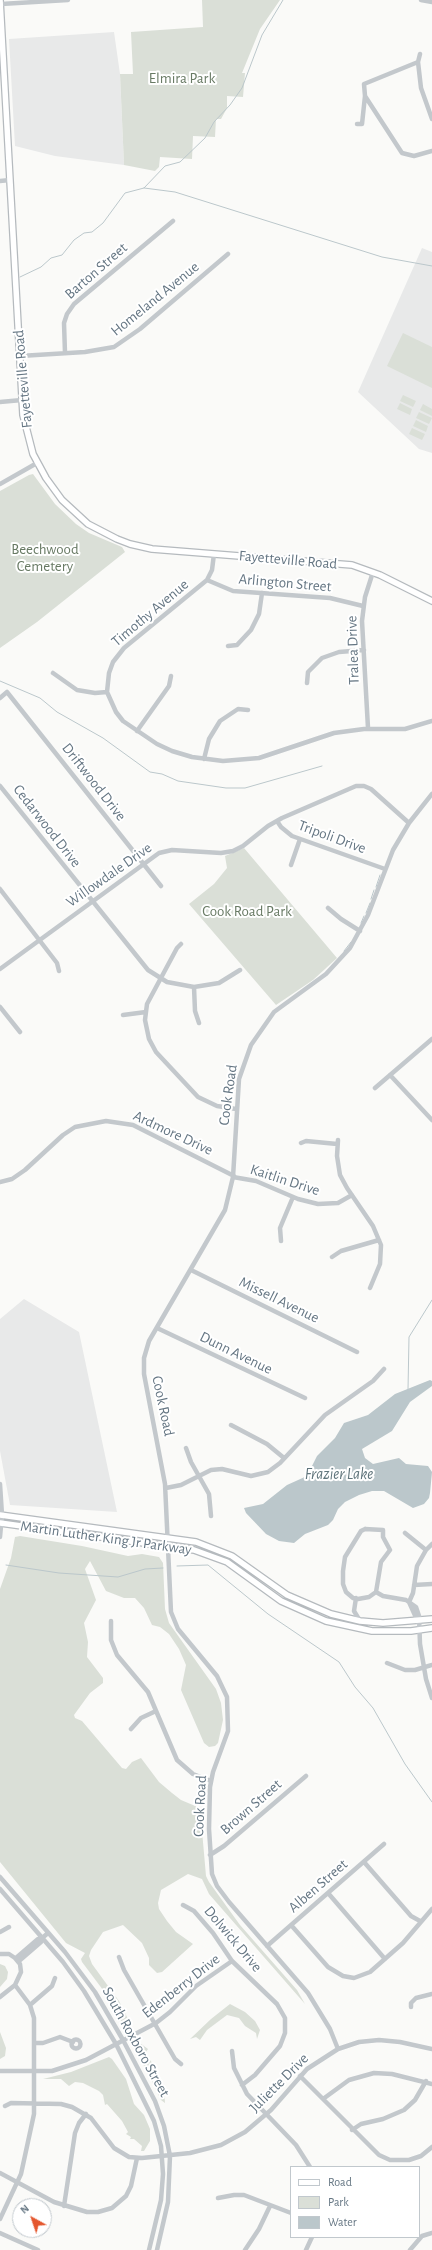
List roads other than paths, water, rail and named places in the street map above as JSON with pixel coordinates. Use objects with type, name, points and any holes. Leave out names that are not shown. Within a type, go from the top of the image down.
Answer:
[{"type":"main road","name":"Fayetteville Road","points":[[0,2],[22,400],[27,435],[37,463],[62,500],[79,517],[101,532],[130,544],[152,549],[352,566],[373,572],[432,601]]},
{"type":"main road","name":"Martin Luther King Jr Parkway","points":[[1,1515],[196,1542],[224,1552],[240,1561],[294,1599],[320,1611],[344,1618],[383,1623],[418,1622],[432,1619]]},
{"type":"main road","name":"Martin Luther King Jr Parkway","points":[[1,1524],[194,1550],[216,1557],[236,1568],[281,1601],[326,1621],[372,1631],[419,1630],[432,1628]]},
{"type":"street","points":[[0,2],[68,0]]},
{"type":"street","points":[[421,0],[430,1]]},
{"type":"street","points":[[420,54],[418,62],[421,88],[432,120]]},
{"type":"street","points":[[357,124],[362,124],[365,98],[364,84],[418,62]]},
{"type":"street","points":[[365,98],[402,153],[414,156],[432,151]]},
{"type":"street","points":[[0,181],[10,180]]},
{"type":"street","name":"Barton Street","points":[[65,353],[64,323],[67,314],[74,304],[173,221]]},
{"type":"street","name":"Homeland Avenue","points":[[20,356],[105,350],[122,342],[228,254]]},
{"type":"street","points":[[0,402],[22,400]]},
{"type":"street","points":[[0,484],[37,463]]},
{"type":"street","name":"Timothy Avenue","points":[[107,692],[108,673],[120,652],[207,580],[212,570],[214,554]]},
{"type":"street","name":"Tralea Drive","points":[[368,728],[363,606],[373,572]]},
{"type":"street","name":"Arlington Street","points":[[207,580],[229,590],[330,598],[363,606]]},
{"type":"street","points":[[228,646],[237,645],[251,630],[259,614],[262,593]]},
{"type":"street","points":[[307,683],[306,676],[309,669],[322,658],[339,652],[364,650]]},
{"type":"street","points":[[53,673],[77,690],[95,693],[107,692],[118,715],[137,731],[167,748],[204,760],[251,760],[334,733],[368,728],[405,729],[432,721]]},
{"type":"street","points":[[137,731],[169,686],[171,676]]},
{"type":"street","name":"Driftwood Drive","points":[[0,698],[7,692],[161,886]]},
{"type":"street","points":[[204,760],[209,739],[220,721],[238,709],[248,710]]},
{"type":"street","name":"Cedarwood Drive","points":[[0,786],[142,964],[160,979],[175,985],[194,987],[219,982],[240,970]]},
{"type":"street","name":"Willowdale Drive","points":[[0,969],[159,853],[167,850],[221,853],[231,851],[243,846],[277,821],[338,792],[361,786],[375,792],[409,823]]},
{"type":"street","name":"Cook Road","points":[[338,2049],[330,2028],[308,1994],[217,1886],[212,1874],[210,1855],[211,1781],[228,1731],[227,1697],[217,1676],[175,1624],[171,1607],[166,1488],[144,1370],[146,1349],[225,1210],[234,1177],[236,1109],[242,1065],[251,1045],[274,1012],[336,964],[350,948],[360,931],[385,869],[409,823],[432,794]]},
{"type":"street","name":"Tripoli Drive","points":[[277,821],[286,832],[300,839],[385,869]]},
{"type":"street","points":[[290,865],[300,839]]},
{"type":"street","points":[[0,889],[57,962],[59,971]]},
{"type":"street","points":[[328,908],[341,919],[360,931]]},
{"type":"street","points":[[181,944],[150,996],[146,1012],[147,1032],[152,1046],[192,1092],[210,1104],[236,1109]]},
{"type":"street","points":[[194,987],[195,1011],[199,1023]]},
{"type":"street","points":[[0,1007],[20,1032]]},
{"type":"street","points":[[122,1015],[146,1012]]},
{"type":"street","points":[[375,1088],[431,1041]]},
{"type":"street","points":[[390,1075],[432,1120]]},
{"type":"street","name":"Ardmore Drive","points":[[0,1182],[12,1179],[25,1170],[66,1133],[78,1126],[106,1121],[133,1125],[234,1177]]},
{"type":"street","points":[[301,1143],[306,1141],[338,1142],[337,1156],[340,1175],[373,1226],[382,1252],[380,1264],[370,1288]]},
{"type":"street","name":"Kaitlin Drive","points":[[234,1177],[256,1181],[311,1203],[325,1205],[338,1202],[352,1195]]},
{"type":"street","points":[[280,1240],[280,1228],[293,1197]]},
{"type":"street","points":[[332,1258],[341,1251],[379,1240]]},
{"type":"street","name":"Missell Avenue","points":[[191,1270],[357,1352]]},
{"type":"street","name":"Dunn Avenue","points":[[157,1328],[305,1398]]},
{"type":"street","points":[[166,1488],[181,1485],[198,1475],[216,1469],[246,1476],[256,1476],[268,1472],[284,1458],[324,1415],[372,1381],[384,1369]]},
{"type":"street","points":[[231,1425],[267,1444],[284,1458]]},
{"type":"street","points":[[186,1448],[210,1497],[211,1516]]},
{"type":"street","points":[[0,1484],[0,1538]]},
{"type":"street","points":[[366,1529],[383,1530],[383,1537],[390,1550],[381,1562],[376,1592],[369,1597],[356,1598],[350,1596],[343,1584],[345,1557],[361,1531],[366,1529]]},
{"type":"street","points":[[405,1533],[426,1550]]},
{"type":"street","points":[[409,1602],[417,1566],[426,1550],[432,1544]]},
{"type":"street","points":[[414,1584],[432,1584]]},
{"type":"street","points":[[376,1592],[383,1596],[409,1602],[416,1607],[419,1616],[418,1622],[424,1668],[432,1698]]},
{"type":"street","points":[[356,1598],[354,1611],[360,1621]]},
{"type":"street","points":[[344,1618],[354,1611]]},
{"type":"street","points":[[111,1621],[110,1640],[117,1655],[148,1692],[177,1760],[193,1774],[211,1781]]},
{"type":"street","points":[[387,1663],[405,1670],[424,1668],[432,1665]]},
{"type":"street","points":[[131,1729],[141,1718],[156,1711]]},
{"type":"street","name":"Brown Street","points":[[210,1855],[224,1846],[306,1776]]},
{"type":"street","name":"Alben Street","points":[[267,1946],[384,1844]]},
{"type":"street","points":[[364,1862],[411,1916],[420,1922]]},
{"type":"street","name":"South Roxboro Street","points":[[0,1877],[48,1933],[95,1992],[123,2040],[160,2114],[167,2136],[170,2156],[168,2202],[157,2250]]},
{"type":"street","name":"South Roxboro Street","points":[[0,1889],[42,1938],[84,1991],[116,2044],[154,2121],[163,2156],[161,2200],[149,2250]]},
{"type":"street","points":[[328,1893],[385,1959]]},
{"type":"street","name":"Dolwick Drive","points":[[183,1905],[194,1911],[213,1933],[232,1961],[277,2004],[286,2022],[285,2033],[280,2046],[255,2075],[242,2085]]},
{"type":"street","points":[[291,1925],[328,1967],[343,1976],[354,1978],[364,1975],[410,1937],[420,1922],[432,1909]]},
{"type":"street","points":[[0,1932],[9,1927]]},
{"type":"street","points":[[17,1960],[41,1942],[42,1938],[48,1933]]},
{"type":"street","points":[[0,1954],[9,1954],[17,1960],[21,1972],[15,1985],[0,1997]]},
{"type":"street","points":[[119,1957],[124,1970],[156,2023],[175,2060],[181,2064]]},
{"type":"street","name":"Edenberry Drive","points":[[0,2071],[52,2071],[75,2065],[156,2023],[170,2012],[196,1986],[232,1961]]},
{"type":"street","points":[[30,2005],[52,1986],[54,1978]]},
{"type":"street","points":[[0,2219],[18,2181],[31,2131],[34,2104],[34,2018],[30,2005],[15,1985]]},
{"type":"street","points":[[411,2007],[411,2003],[416,1998],[432,1994]]},
{"type":"street","points":[[34,2043],[43,2043],[60,2037],[73,2042]]},
{"type":"street","name":"Juliette Drive","points":[[137,2158],[170,2156],[197,2152],[228,2142],[249,2129],[266,2114],[300,2076],[316,2062],[338,2049],[359,2042],[379,2040],[400,2042],[432,2049]]},
{"type":"street","points":[[232,2051],[234,2068],[242,2085],[266,2114],[296,2145],[309,2166]]},
{"type":"street","points":[[322,2099],[341,2084],[365,2075],[392,2074],[432,2084]]},
{"type":"street","points":[[300,2076],[374,2152],[390,2160],[403,2161],[415,2159],[432,2147]]},
{"type":"street","points":[[352,2130],[361,2124],[383,2119],[404,2110],[415,2100],[426,2082]]},
{"type":"street","points":[[0,2172],[54,2202],[93,2213],[104,2211],[117,2205],[129,2191],[137,2158],[124,2156],[114,2148],[95,2122],[86,2114],[66,2105],[9,2103],[5,2106]]},
{"type":"street","points":[[64,2206],[75,2133],[79,2123],[86,2114]]},
{"type":"street","points":[[218,2198],[244,2195],[270,2206],[290,2212]]},
{"type":"street","points":[[246,2250],[259,2229],[270,2206]]},
{"type":"street","points":[[410,2250],[422,2236],[432,2233]]},
{"type":"street","points":[[0,2234],[38,2250]]},
{"type":"street","points":[[306,2250],[312,2238]]},
{"type":"water","name":"Frazier Lake","points":[[430,1380],[432,1381],[432,1386],[410,1402],[392,1431],[362,1449],[365,1458],[373,1464],[399,1458],[406,1464],[428,1466],[432,1472],[430,1493],[429,1498],[424,1504],[413,1508],[384,1491],[372,1491],[359,1495],[345,1502],[338,1509],[333,1520],[328,1525],[305,1534],[294,1543],[279,1541],[266,1534],[246,1513],[244,1508],[263,1504],[287,1485],[307,1476],[317,1456],[335,1438],[344,1423],[368,1415],[395,1394]]},
{"type":"waterway","points":[[20,277],[41,267],[51,258],[62,255],[74,240],[84,233],[92,232],[103,223],[125,193],[144,188],[165,166],[180,162],[205,138],[214,122],[230,105],[242,88],[262,35],[283,0]]},
{"type":"waterway","points":[[144,188],[175,192],[382,257],[432,266]]},
{"type":"waterway","points":[[0,681],[40,698],[57,712],[103,738],[150,772],[162,774],[178,781],[226,788],[245,788],[322,766]]},
{"type":"waterway","points":[[376,887],[380,875]]},
{"type":"waterway","points":[[371,899],[374,890]]},
{"type":"waterway","points":[[366,913],[370,903]]},
{"type":"waterway","points":[[361,923],[364,916]]},
{"type":"waterway","points":[[344,951],[351,942]]},
{"type":"waterway","points":[[408,1390],[409,1337],[432,1300]]},
{"type":"waterway","points":[[6,1565],[59,1573],[118,1577],[145,1569],[163,1568]]},
{"type":"waterway","points":[[177,1566],[208,1565],[268,1614],[339,1662],[355,1687],[373,1708],[405,1764],[432,1802]]},
{"type":"park label","name":"Elmira Park","points":[[182,78]]},
{"type":"park label","name":"Beechwood Cemetery","points":[[45,558]]},
{"type":"park label","name":"Cook Road Park","points":[[247,911]]}]
